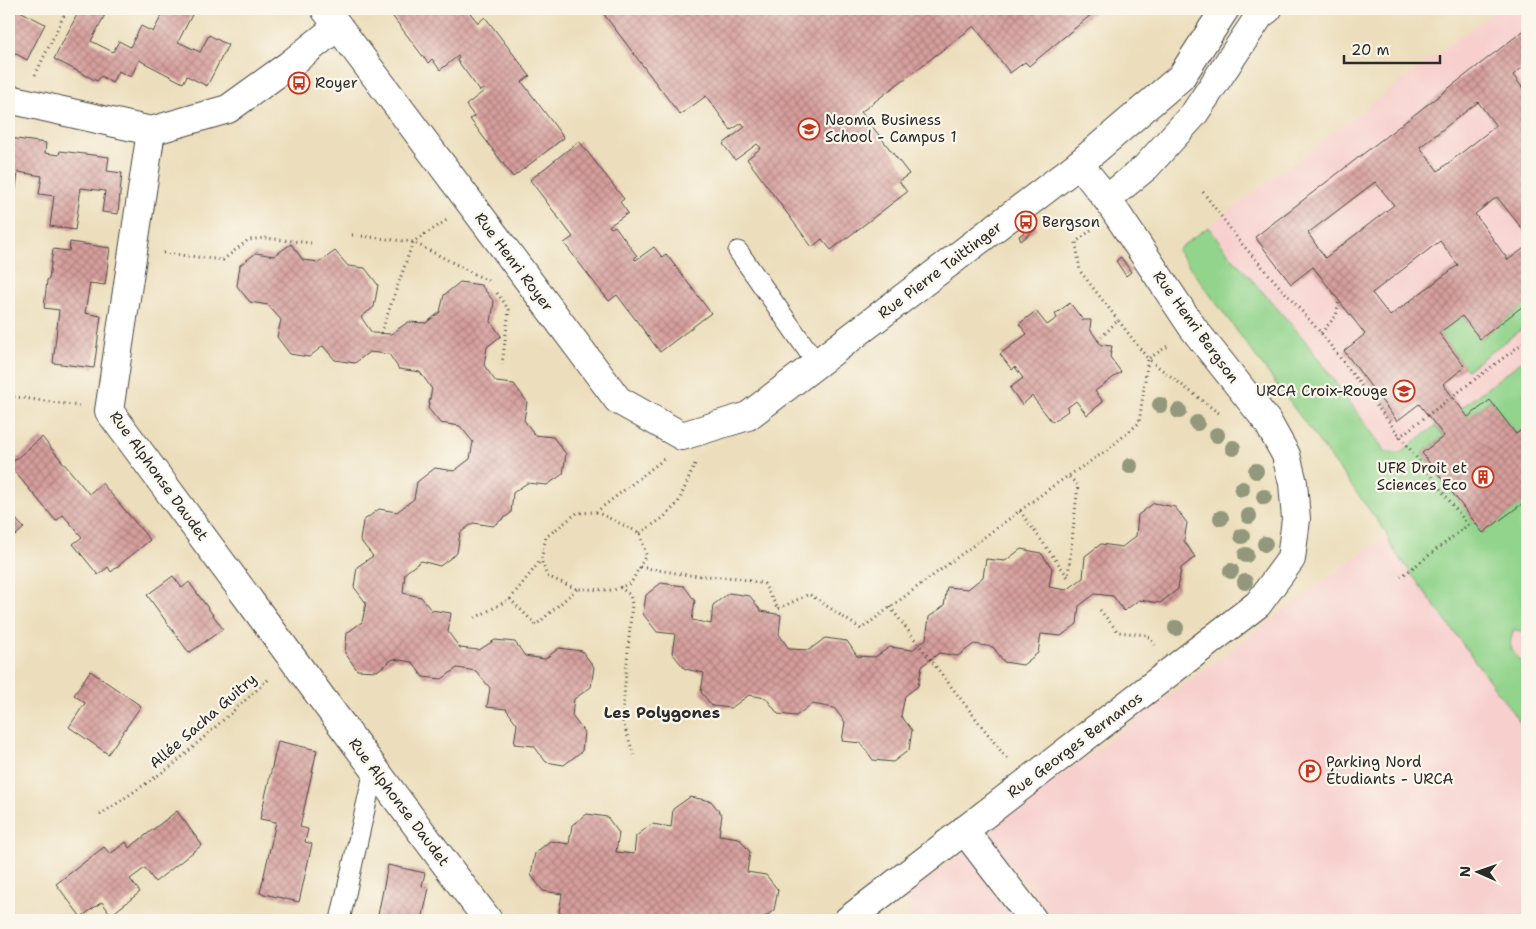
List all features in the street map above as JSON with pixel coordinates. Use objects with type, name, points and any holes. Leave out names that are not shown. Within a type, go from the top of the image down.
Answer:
[{"type":"street","name":"Rue Pierre Taittinger","points":[[748,416],[1079,164],[1181,77],[1225,9]]},
{"type":"street","points":[[1111,206],[1194,114],[1260,15],[1268,9]]},
{"type":"street","points":[[15,101],[151,130],[228,109],[289,66],[334,15]]},
{"type":"street","name":"Rue Henri Royer","points":[[334,15],[472,205],[618,400],[682,436],[748,416]]},
{"type":"street","name":"Rue Alphonse Daudet","points":[[151,130],[109,411],[374,770],[488,920]]},
{"type":"street","name":"Rue Henri Bergson","points":[[1079,164],[1111,206],[1193,328],[1268,422],[1286,455],[1301,487],[1291,559]]},
{"type":"street","name":"Rue Georges Bernanos","points":[[848,920],[1258,604],[1291,559]]},
{"type":"street","points":[[964,830],[1033,920]]},
{"type":"lane","points":[[738,251],[817,364]]},
{"type":"lane","points":[[340,920],[374,770]]},
{"type":"path","points":[[15,101],[66,9]]},
{"type":"path","points":[[1203,192],[1241,243],[1321,333],[1468,525],[1401,577]]},
{"type":"path","points":[[382,333],[413,242],[472,205]]},
{"type":"path","points":[[1111,206],[1076,242],[1080,271],[1148,359],[1227,419]]},
{"type":"path","points":[[352,235],[413,242],[488,281],[509,310],[502,364]]},
{"type":"path","points":[[133,249],[223,260],[248,240],[265,238],[311,243]]},
{"type":"path","points":[[1321,333],[1336,316],[1339,301]]},
{"type":"path","points":[[1098,341],[1118,320]]},
{"type":"path","points":[[1399,437],[1527,340]]},
{"type":"path","points":[[640,567],[688,575],[738,578],[764,584],[778,609],[809,594],[861,629],[1068,476],[1106,452],[1139,423],[1148,359]]},
{"type":"path","points":[[9,396],[109,411]]},
{"type":"path","points":[[640,533],[663,518],[678,503],[711,428]]},
{"type":"path","points":[[596,512],[642,476]]},
{"type":"path","points":[[1020,511],[1068,577],[1078,485],[1068,476]]},
{"type":"path","points":[[475,618],[510,599],[541,560],[546,537],[577,513],[596,512],[640,533],[646,555],[631,583],[614,590],[577,589],[548,576],[541,560]]},
{"type":"path","points":[[620,587],[630,595],[632,604],[622,719],[634,755]]},
{"type":"path","points":[[510,599],[536,625],[577,589]]},
{"type":"path","points":[[890,607],[1025,783]]},
{"type":"path","points":[[1100,610],[1118,632],[1147,635],[1174,669]]},
{"type":"path","name":"Allée Sacha Guitry","points":[[100,815],[173,765],[293,658]]},
{"type":"shaded area","name":"URCA Croix-Rouge","points":[[1497,9],[1527,9],[1527,920],[1055,920],[984,832],[1387,534],[1177,250]]},
{"type":"shaded area","points":[[961,854],[970,856],[1023,920],[911,920],[908,894]]},
{"type":"green space","points":[[1208,227],[1304,339],[1385,451],[1400,453],[1435,426],[1444,436],[1422,453],[1483,533],[1527,500],[1527,635],[1514,629],[1511,637],[1511,648],[1528,674],[1527,732],[1391,546],[1385,531],[1177,250]]},
{"type":"green space","points":[[1527,303],[1527,325],[1467,370],[1439,333],[1462,316],[1480,339]]},
{"type":"green space","points":[[1527,357],[1527,390],[1523,394],[1527,400],[1527,426],[1516,434],[1490,400],[1468,417],[1461,408]]},
{"type":"building","points":[[9,9],[16,9],[45,24],[27,60],[9,50]]},
{"type":"building","points":[[80,9],[108,9],[91,41],[113,52],[119,41],[130,47],[141,26],[153,32],[165,9],[195,9],[178,42],[200,52],[209,35],[228,45],[207,86],[187,76],[183,83],[139,60],[131,77],[118,71],[112,83],[101,76],[97,81],[54,59]]},
{"type":"building","points":[[387,9],[467,9],[478,23],[485,17],[530,76],[522,82],[564,138],[513,177],[470,119],[474,116],[466,105],[484,91],[483,89],[480,91],[457,60],[458,56],[440,70],[432,59],[428,63]]},
{"type":"building","name":"Neoma Business School - Campus 1","points":[[600,9],[1098,9],[1029,66],[1025,62],[1010,73],[974,26],[861,112],[909,174],[899,181],[907,192],[831,250],[822,239],[812,247],[747,159],[761,148],[757,144],[735,160],[723,144],[745,127],[742,123],[731,130],[706,96],[680,115]]},
{"type":"building","points":[[1527,28],[1527,64],[1513,75],[1527,94],[1527,235],[1497,197],[1475,214],[1508,260],[1527,246],[1527,303],[1480,339],[1462,316],[1439,333],[1465,367],[1443,384],[1468,417],[1490,400],[1516,434],[1527,426],[1527,500],[1483,533],[1422,453],[1444,436],[1419,404],[1397,421],[1344,351],[1365,334],[1313,267],[1291,284],[1255,237]],"holes":[[[1478,102],[1496,126],[1438,171],[1420,147]],[[1375,182],[1394,205],[1325,258],[1308,233]],[[1440,241],[1458,265],[1390,316],[1372,293]]]},
{"type":"building","points":[[304,86],[305,88],[295,92],[294,89]]},
{"type":"building","points":[[9,138],[46,143],[45,153],[59,155],[60,151],[109,157],[107,171],[122,173],[118,214],[102,212],[105,191],[81,188],[75,230],[50,226],[54,196],[39,194],[42,176],[18,172],[13,211],[9,210]]},
{"type":"building","points":[[579,141],[624,199],[620,202],[628,213],[609,226],[611,228],[615,226],[637,256],[634,259],[636,260],[654,247],[662,257],[666,254],[711,313],[660,352],[617,295],[609,301],[564,243],[573,237],[530,180]]},
{"type":"building","points":[[1035,224],[1037,228],[1021,241],[1019,236]]},
{"type":"building","points":[[70,242],[110,248],[105,285],[90,283],[85,313],[101,316],[94,368],[53,363],[59,310],[44,308],[47,280],[49,279],[53,249],[69,251]]},
{"type":"building","points":[[291,244],[303,260],[320,262],[335,251],[348,266],[365,268],[378,285],[374,307],[361,317],[372,333],[391,334],[408,322],[426,323],[440,312],[444,295],[460,282],[481,285],[494,302],[491,322],[501,336],[487,347],[484,365],[496,382],[514,384],[527,402],[524,420],[535,435],[553,437],[566,454],[563,474],[547,485],[527,483],[513,493],[511,513],[493,526],[473,523],[460,533],[457,553],[440,566],[421,561],[405,573],[403,593],[421,597],[431,610],[451,613],[448,632],[460,648],[479,650],[495,640],[515,642],[525,656],[545,659],[559,648],[582,651],[594,667],[591,687],[574,699],[572,716],[584,732],[582,751],[564,765],[546,762],[534,746],[514,744],[517,724],[506,709],[487,707],[490,688],[476,671],[457,668],[442,679],[423,677],[412,662],[393,659],[377,671],[357,670],[345,653],[347,633],[362,622],[366,603],[354,587],[357,567],[373,556],[360,540],[363,521],[379,509],[397,512],[414,499],[417,482],[435,468],[454,471],[470,459],[473,442],[460,426],[440,423],[428,408],[432,389],[420,372],[399,369],[389,354],[369,352],[355,363],[335,360],[323,346],[309,357],[290,354],[277,337],[281,320],[268,305],[250,302],[237,286],[240,265],[256,253],[274,256]]},
{"type":"building","points":[[1121,257],[1131,272],[1126,276],[1116,261]]},
{"type":"building","points":[[1070,303],[1083,320],[1091,320],[1090,329],[1101,345],[1112,346],[1110,357],[1121,372],[1095,391],[1103,402],[1087,415],[1076,401],[1067,408],[1068,411],[1052,422],[1032,396],[1022,405],[1010,388],[1023,378],[1015,367],[1012,370],[1000,354],[1027,334],[1019,324],[1036,311],[1047,325],[1057,318],[1055,314]]},
{"type":"building","points":[[1527,390],[1527,400],[1522,394]]},
{"type":"building","points":[[42,437],[89,494],[102,483],[150,540],[111,572],[108,567],[98,575],[73,544],[82,537],[63,515],[56,521],[9,465]]},
{"type":"building","points":[[1154,503],[1175,507],[1187,523],[1184,541],[1195,557],[1181,568],[1178,589],[1160,603],[1139,600],[1124,611],[1113,596],[1095,594],[1079,606],[1077,624],[1061,636],[1041,634],[1038,653],[1023,665],[1004,662],[993,647],[974,644],[958,656],[939,653],[922,666],[918,686],[905,696],[901,716],[912,730],[909,750],[893,762],[873,760],[861,743],[842,741],[845,722],[834,708],[812,704],[796,716],[778,714],[766,698],[749,695],[731,708],[712,706],[701,692],[704,673],[685,669],[672,653],[675,634],[657,632],[643,614],[646,595],[661,583],[684,586],[695,601],[692,620],[711,624],[713,605],[729,593],[750,596],[761,611],[781,615],[779,634],[789,649],[809,650],[825,638],[847,641],[857,656],[875,657],[890,647],[912,650],[926,639],[929,617],[944,606],[947,587],[968,589],[983,577],[986,559],[1005,561],[1021,549],[1041,553],[1052,568],[1049,587],[1067,590],[1083,578],[1085,556],[1101,544],[1122,547],[1136,536],[1138,515]]},
{"type":"building","points":[[13,516],[24,528],[15,536],[9,528],[9,519]]},
{"type":"building","points":[[173,576],[182,588],[189,582],[223,629],[189,653],[147,595]]},
{"type":"building","points":[[90,671],[141,706],[108,754],[69,727],[85,703],[74,695]]},
{"type":"building","points":[[278,741],[317,750],[300,827],[308,829],[305,842],[312,844],[299,902],[260,893],[276,822],[260,819]]},
{"type":"building","points":[[690,797],[711,801],[722,815],[719,835],[739,838],[750,852],[747,872],[766,875],[778,890],[774,910],[761,920],[565,920],[559,912],[562,894],[543,891],[531,875],[535,853],[550,841],[569,844],[572,825],[587,814],[607,817],[619,833],[616,852],[634,854],[636,836],[652,824],[671,827],[673,809]]},
{"type":"building","points":[[177,811],[202,845],[155,882],[145,868],[130,879],[140,892],[111,915],[102,902],[81,917],[56,884],[104,847],[110,854],[126,842],[129,848]]},
{"type":"building","points":[[388,865],[425,873],[422,886],[429,888],[422,920],[377,920]]},
{"type":"place","name":"Royer","points":[[299,83]]},
{"type":"place","name":"Neoma Business School - Campus 1","points":[[809,129]]},
{"type":"place","name":"Bergson","points":[[1026,222]]},
{"type":"place","name":"URCA Croix-Rouge","points":[[1404,391]]},
{"type":"place","name":"UFR Droit et Sciences Eco","points":[[1483,477]]},
{"type":"place","name":"Parking Nord Étudiants - URCA","points":[[1310,771]]},
{"type":"district","name":"Les Polygones","points":[[662,712]]}]
